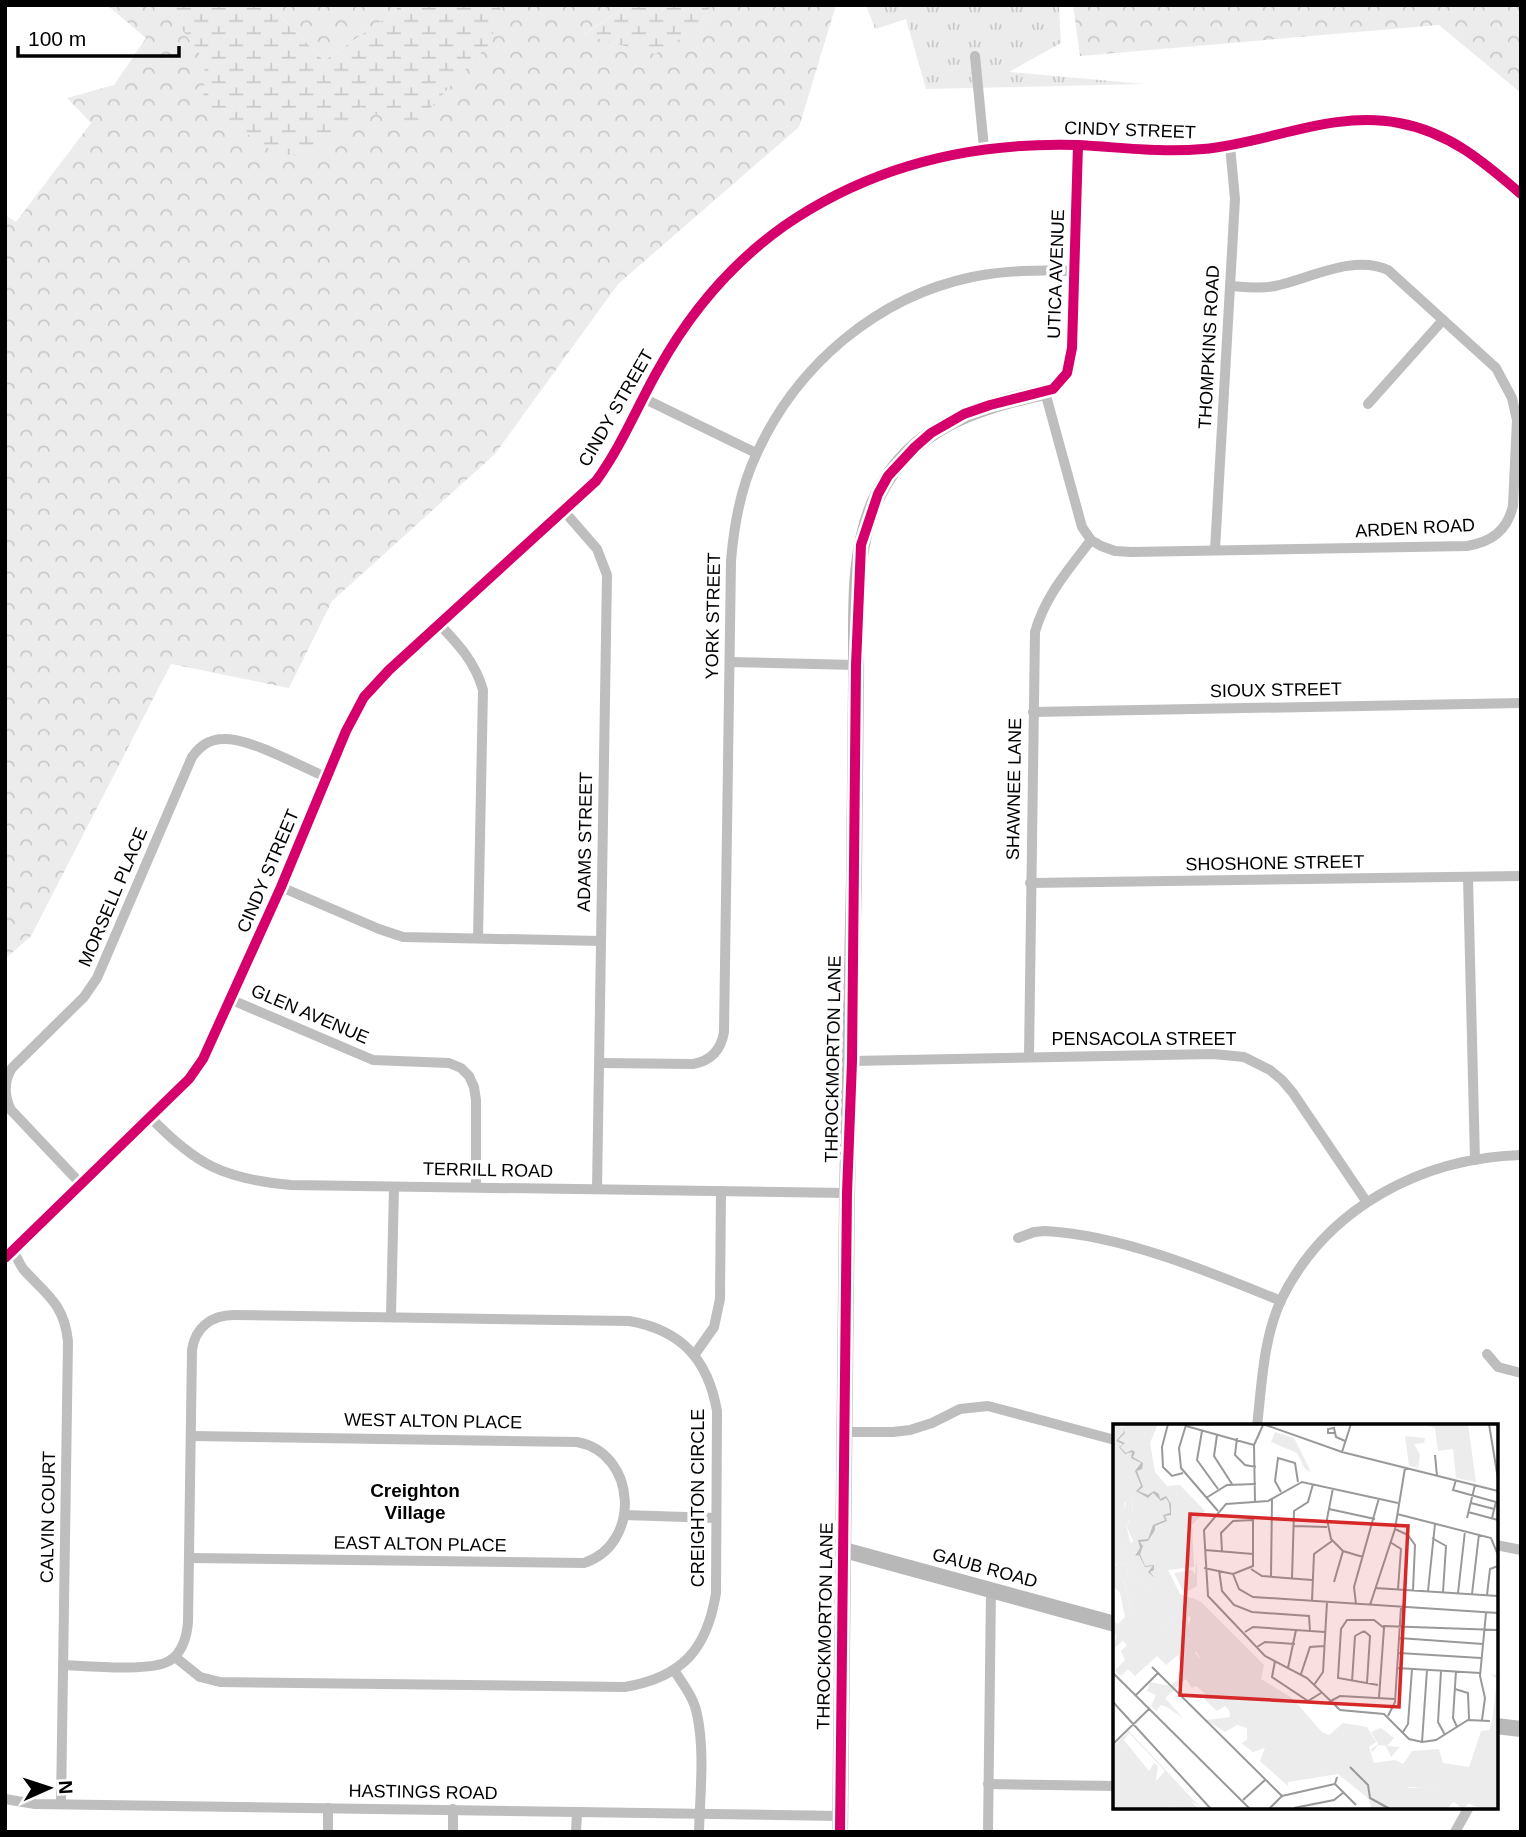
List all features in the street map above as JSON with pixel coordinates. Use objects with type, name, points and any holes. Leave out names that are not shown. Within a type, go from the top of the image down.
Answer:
[{"type":"street","points":[[975,55],[984,148]]},
{"type":"street","name":"CINDY STREET","points":[[9,1254],[189,1079],[202,1059],[232,1000],[345,731],[364,696],[596,481],[610,461],[668,353],[701,305],[740,262],[784,227],[843,191],[890,172],[928,159],[984,148],[1078,145],[1172,150],[1230,146],[1352,119],[1399,122],[1425,130],[1466,149],[1521,194]]},
{"type":"street","name":"UTICA AVENUE","points":[[1045,392],[1060,382],[1067,373],[1071,359],[1078,145]]},
{"type":"street","name":"THOMPKINS ROAD","points":[[1215,550],[1235,199],[1230,146]]},
{"type":"street","name":"ARDEN ROAD","points":[[1091,540],[1115,551],[1467,546],[1489,540],[1507,523],[1513,506],[1517,439],[1516,409],[1508,387],[1496,368],[1388,270],[1370,264],[1269,287],[1230,286]]},
{"type":"street","name":"YORK STREET","points":[[601,1063],[693,1064],[704,1062],[715,1054],[722,1043],[733,540],[744,489],[756,453],[781,408],[827,353],[862,326],[899,304],[936,288],[972,277],[1024,270],[1073,271]]},
{"type":"street","points":[[1368,404],[1443,320]]},
{"type":"street","points":[[1045,392],[1076,508],[1082,527],[1091,540]]},
{"type":"street","name":"THROCKMORTON LANE","points":[[840,1824],[856,664],[861,545],[872,510],[888,476],[915,447],[947,423],[990,405],[1045,392]]},
{"type":"street","points":[[643,398],[756,453]]},
{"type":"street","name":"ADAMS STREET","points":[[564,511],[597,549],[607,575],[597,1189]]},
{"type":"street","name":"SHAWNEE LANE","points":[[1029,1056],[1034,650],[1041,614],[1050,595],[1091,540]]},
{"type":"street","points":[[439,624],[464,650],[477,670],[483,690],[478,938]]},
{"type":"street","points":[[730,662],[856,664]]},
{"type":"street","name":"SIOUX STREET","points":[[1033,712],[1521,703]]},
{"type":"street","name":"MORSELL PLACE","points":[[80,1183],[11,1110],[6,1097],[8,1074],[84,997],[97,978],[192,757],[200,747],[210,741],[232,739],[326,777]]},
{"type":"street","name":"SHOSHONE STREET","points":[[1030,883],[1521,876]]},
{"type":"street","points":[[1468,878],[1475,1160]]},
{"type":"street","points":[[281,887],[403,937],[601,941]]},
{"type":"street","name":"GLEN AVENUE","points":[[232,1000],[373,1060],[437,1061],[461,1068],[469,1076],[476,1100],[476,1186]]},
{"type":"street","name":"PENSACOLA STREET","points":[[852,1061],[1220,1054],[1244,1057],[1257,1062],[1283,1080],[1366,1201]]},
{"type":"street","name":"TERRILL ROAD","points":[[150,1118],[190,1155],[216,1171],[241,1179],[291,1185],[848,1193]]},
{"type":"street","points":[[1256,1424],[1266,1347],[1281,1301],[1303,1266],[1326,1237],[1366,1201],[1387,1189],[1419,1176],[1475,1160],[1521,1155]]},
{"type":"street","points":[[391,1316],[394,1187]]},
{"type":"street","points":[[695,1354],[714,1327],[720,1299],[721,1191]]},
{"type":"street","points":[[1018,1238],[1034,1232],[1054,1231],[1123,1245],[1197,1267],[1281,1301]]},
{"type":"street","name":"CALVIN COURT","points":[[9,1254],[58,1306],[67,1330],[61,1804]]},
{"type":"street","name":"CREIGHTON CIRCLE","points":[[226,1315],[629,1321],[662,1330],[695,1354],[710,1382],[717,1412],[716,1593],[711,1620],[702,1641],[674,1670],[659,1678],[625,1687],[220,1682],[200,1677],[175,1657],[188,1631],[193,1342],[199,1330],[213,1319],[226,1315]]},
{"type":"street","points":[[1487,1354],[1498,1367],[1521,1373]]},
{"type":"street","points":[[846,1432],[910,1430],[960,1409],[988,1406],[1113,1439]]},
{"type":"street","name":"WEST ALTON PLACE","points":[[192,1436],[577,1442],[598,1448],[613,1462],[622,1486],[624,1515]]},
{"type":"street","points":[[624,1515],[716,1518]]},
{"type":"street","name":"EAST ALTON PLACE","points":[[189,1558],[584,1563],[611,1547],[624,1515]]},
{"type":"street","points":[[1498,1545],[1521,1550]]},
{"type":"street","name":"GAUB ROAD","points":[[844,1550],[1113,1622]]},
{"type":"street","points":[[988,1832],[991,1590]]},
{"type":"street","points":[[63,1665],[153,1666],[175,1657]]},
{"type":"street","points":[[674,1670],[689,1693],[697,1712],[700,1741],[699,1832]]},
{"type":"street","points":[[1498,1726],[1521,1729]]},
{"type":"street","points":[[988,1784],[1113,1786]]},
{"type":"street","name":"HASTINGS ROAD","points":[[5,1799],[35,1804],[700,1814],[840,1824]]},
{"type":"street","points":[[328,1808],[328,1832]]},
{"type":"street","points":[[1455,1832],[1468,1809]]},
{"type":"street","points":[[453,1810],[453,1832]]},
{"type":"street","points":[[576,1812],[576,1832]]},
{"type":"green space","points":[[107,5],[164,5],[205,61],[361,107],[502,10],[496,5],[628,5],[584,34],[698,28],[711,5],[836,5],[799,127],[618,284],[495,454],[332,601],[289,688],[171,664],[31,936],[5,959],[5,215],[16,222],[91,123],[67,98],[114,85],[146,38]]},
{"type":"green space","points":[[164,5],[269,5],[324,61],[397,10],[396,5],[496,5],[502,10],[489,44],[410,130],[361,107],[309,157],[275,153],[203,104],[205,61]]},
{"type":"green space","points":[[269,5],[396,5],[397,10],[324,61]]},
{"type":"green space","points":[[628,5],[711,5],[698,28],[655,54],[583,35]]},
{"type":"green space","points":[[866,5],[1059,5],[1061,43],[1009,72],[1144,84],[926,89],[906,19],[875,29]]},
{"type":"green space","points":[[1073,5],[1521,5],[1521,93],[1439,25],[1080,56]]},
{"type":"cycle path","points":[[5,1258],[189,1079],[203,1059],[281,887],[346,731],[364,697],[389,670],[596,481],[683,329],[729,273],[784,226],[852,187],[887,173],[960,153],[1037,145],[1156,150],[1203,149],[1349,121],[1399,123],[1434,133],[1465,150],[1521,194]]},
{"type":"cycle path","points":[[840,1832],[847,1193],[852,1061],[856,665],[861,545],[878,494],[888,476],[931,433],[964,414],[1053,389],[1067,373],[1072,348],[1078,145]]},
{"type":"district","name":"Creighton Village","points":[[415,1501]]}]
